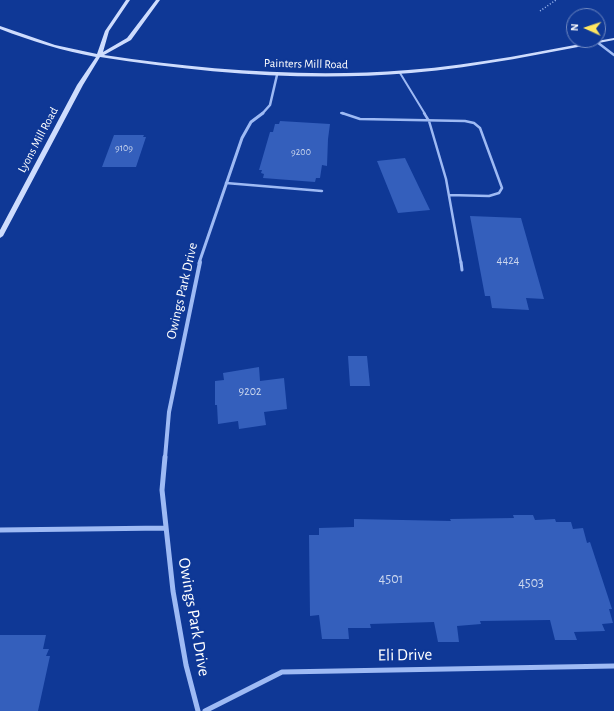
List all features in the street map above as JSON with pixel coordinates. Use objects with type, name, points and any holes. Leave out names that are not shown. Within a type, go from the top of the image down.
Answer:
[{"type":"main road","name":"Lyons Mill Road","points":[[0,236],[80,85],[99,56],[107,31],[128,0]]},
{"type":"main road","name":"Lyons Mill Road","points":[[99,56],[129,39],[158,0]]},
{"type":"main road","name":"Painters Mill Road","points":[[0,27],[54,46],[99,56],[203,70],[276,75],[317,76],[400,73],[490,62],[566,48]]},
{"type":"street","points":[[605,48],[614,55]]},
{"type":"street","name":"Owings Park Drive","points":[[198,711],[186,665],[173,591],[162,490],[169,412],[197,272],[207,238],[242,138],[251,122],[264,113],[270,105],[276,75]]},
{"type":"street","points":[[0,530],[166,528]]},
{"type":"street","name":"Eli Drive","points":[[205,711],[282,672],[614,666]]},
{"type":"lane","points":[[400,73],[429,121],[446,179],[462,270]]},
{"type":"lane","points":[[341,113],[360,119],[465,121],[474,123],[480,128],[502,188],[499,193],[489,196],[449,195]]},
{"type":"lane","points":[[226,183],[322,191]]},
{"type":"path","points":[[540,11],[556,0]]},
{"type":"building","points":[[280,121],[330,124],[327,166],[322,165],[320,178],[316,178],[315,182],[263,178],[264,174],[261,173],[262,170],[259,170],[270,132],[273,132],[275,124],[279,124]]},
{"type":"building","points":[[114,135],[144,135],[143,137],[146,137],[136,167],[102,167]]},
{"type":"building","points":[[405,158],[430,210],[398,213],[377,161]]},
{"type":"building","points":[[470,216],[521,218],[544,299],[526,298],[529,310],[492,308],[490,296],[485,296]]},
{"type":"building","points":[[348,356],[367,356],[370,386],[350,386]]},
{"type":"building","points":[[259,367],[260,381],[284,378],[287,409],[264,412],[266,425],[239,429],[238,421],[218,424],[217,405],[215,405],[215,381],[224,380],[223,373]]},
{"type":"building","points":[[513,515],[533,515],[535,520],[555,519],[556,522],[571,522],[573,529],[583,528],[587,543],[590,542],[612,609],[609,609],[613,623],[602,624],[605,631],[574,632],[577,640],[555,640],[550,620],[480,621],[481,624],[457,626],[459,642],[438,642],[434,622],[370,624],[371,628],[348,628],[349,639],[322,639],[319,615],[310,616],[309,535],[319,535],[319,528],[354,527],[354,519],[451,521],[450,519],[514,518]]},
{"type":"building","points":[[0,635],[46,635],[43,649],[49,649],[46,656],[50,656],[38,711],[0,711]]}]
